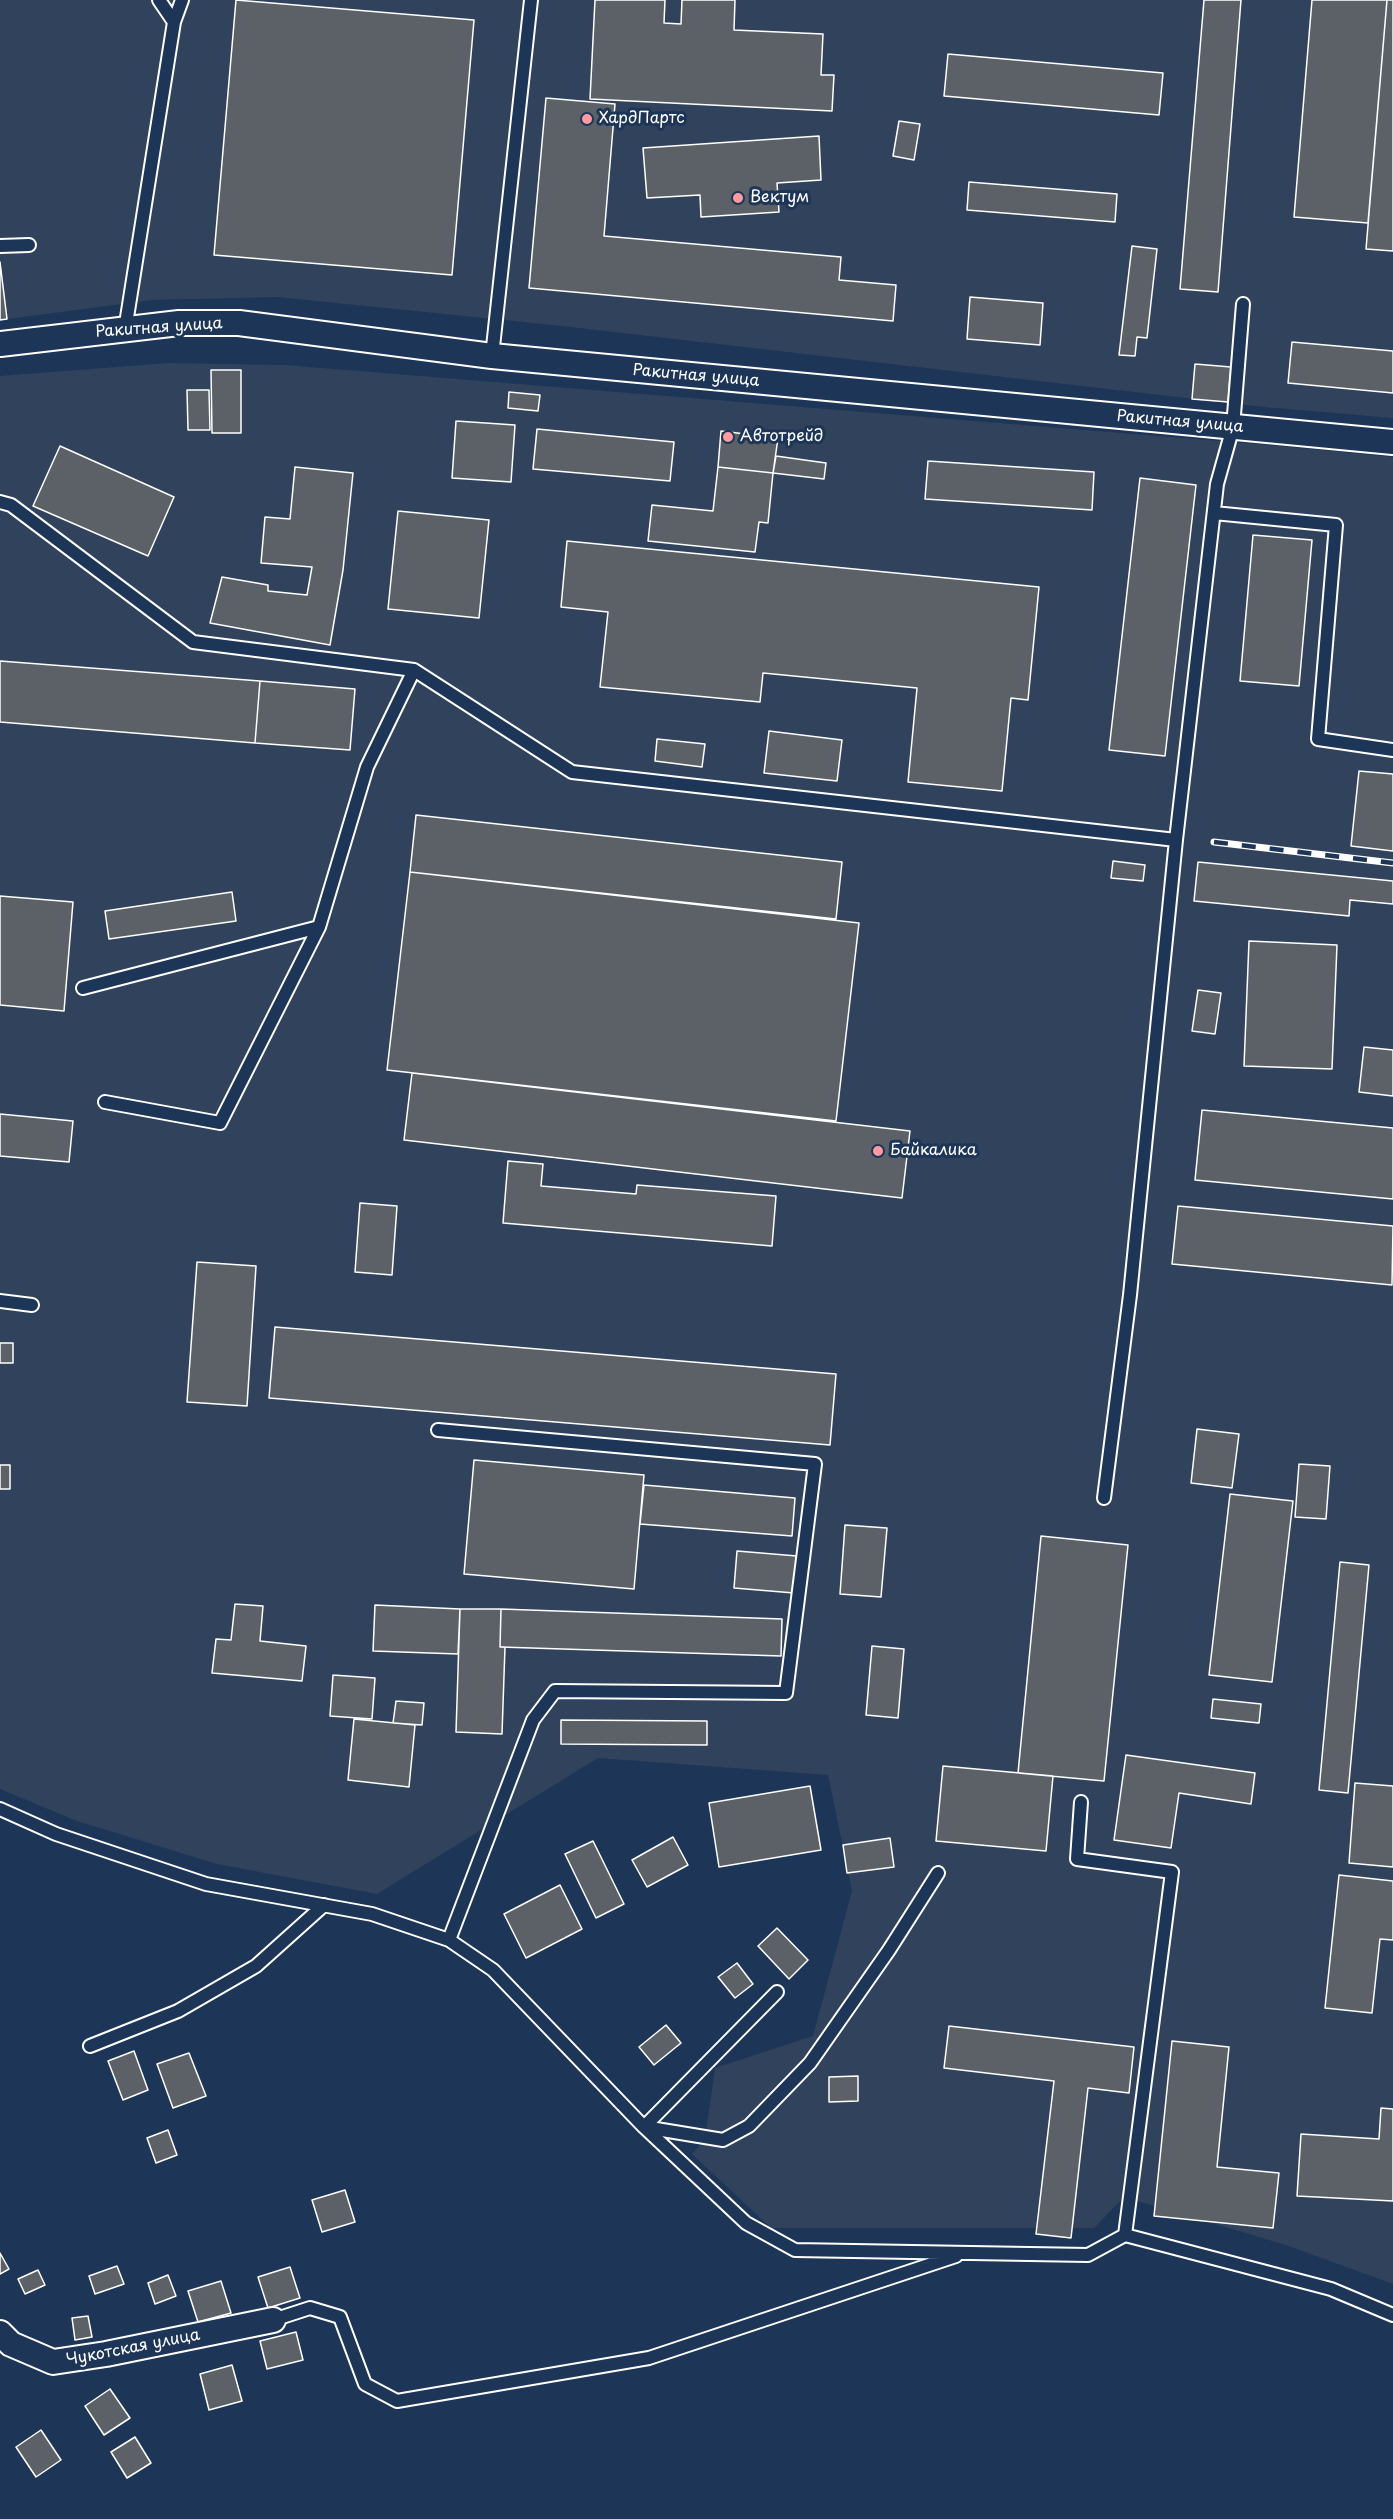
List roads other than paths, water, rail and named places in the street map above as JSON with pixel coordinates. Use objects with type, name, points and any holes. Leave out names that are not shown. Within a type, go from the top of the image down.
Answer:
[{"type":"street","name":"Ракитная улица","points":[[0,344],[179,323],[239,323],[492,356],[1393,442]]},
{"type":"street","name":"Чукотская улица","points":[[0,2334],[11,2344],[53,2362],[106,2354],[273,2320]]},
{"type":"lane","points":[[159,0],[174,21]]},
{"type":"lane","points":[[125,330],[174,21],[182,0]]},
{"type":"lane","points":[[492,356],[531,0]]},
{"type":"lane","points":[[0,246],[29,245]]},
{"type":"lane","points":[[1104,1498],[1130,1295],[1176,840],[1217,484],[1233,427],[1243,304]]},
{"type":"lane","points":[[0,502],[11,505],[193,642],[414,670],[572,772],[1176,840]]},
{"type":"lane","points":[[1214,513],[1336,525],[1318,739],[1393,750]]},
{"type":"lane","points":[[105,1102],[220,1123],[319,927],[367,767],[414,670]]},
{"type":"lane","points":[[83,988],[319,927]]},
{"type":"lane","points":[[0,1301],[32,1305]]},
{"type":"lane","points":[[438,1430],[815,1464],[786,1693],[555,1691],[533,1720],[449,1940]]},
{"type":"lane","points":[[1081,1802],[1077,1859],[1172,1872],[1125,2235]]},
{"type":"lane","points":[[0,1809],[56,1834],[206,1884],[372,1914],[449,1940],[493,1970],[644,2127],[746,2223],[795,2250],[1088,2255],[1125,2235],[1331,2289],[1393,2315]]},
{"type":"lane","points":[[644,2127],[723,2140],[749,2126],[810,2063],[889,1950],[938,1873]]},
{"type":"lane","points":[[90,2046],[178,2011],[256,1966],[324,1905]]},
{"type":"lane","points":[[644,2127],[777,1992]]},
{"type":"lane","points":[[273,2320],[310,2308],[340,2317],[365,2384],[397,2401],[649,2358],[966,2253]]},
{"type":"railway","points":[[1214,842],[1393,863]]},
{"type":"place","name":"ХардПартс","points":[[587,119]]},
{"type":"place","name":"Вектум","points":[[738,198]]},
{"type":"place","name":"Автотрейд","points":[[728,437]]},
{"type":"place","name":"Байкалика","points":[[878,1151]]}]
